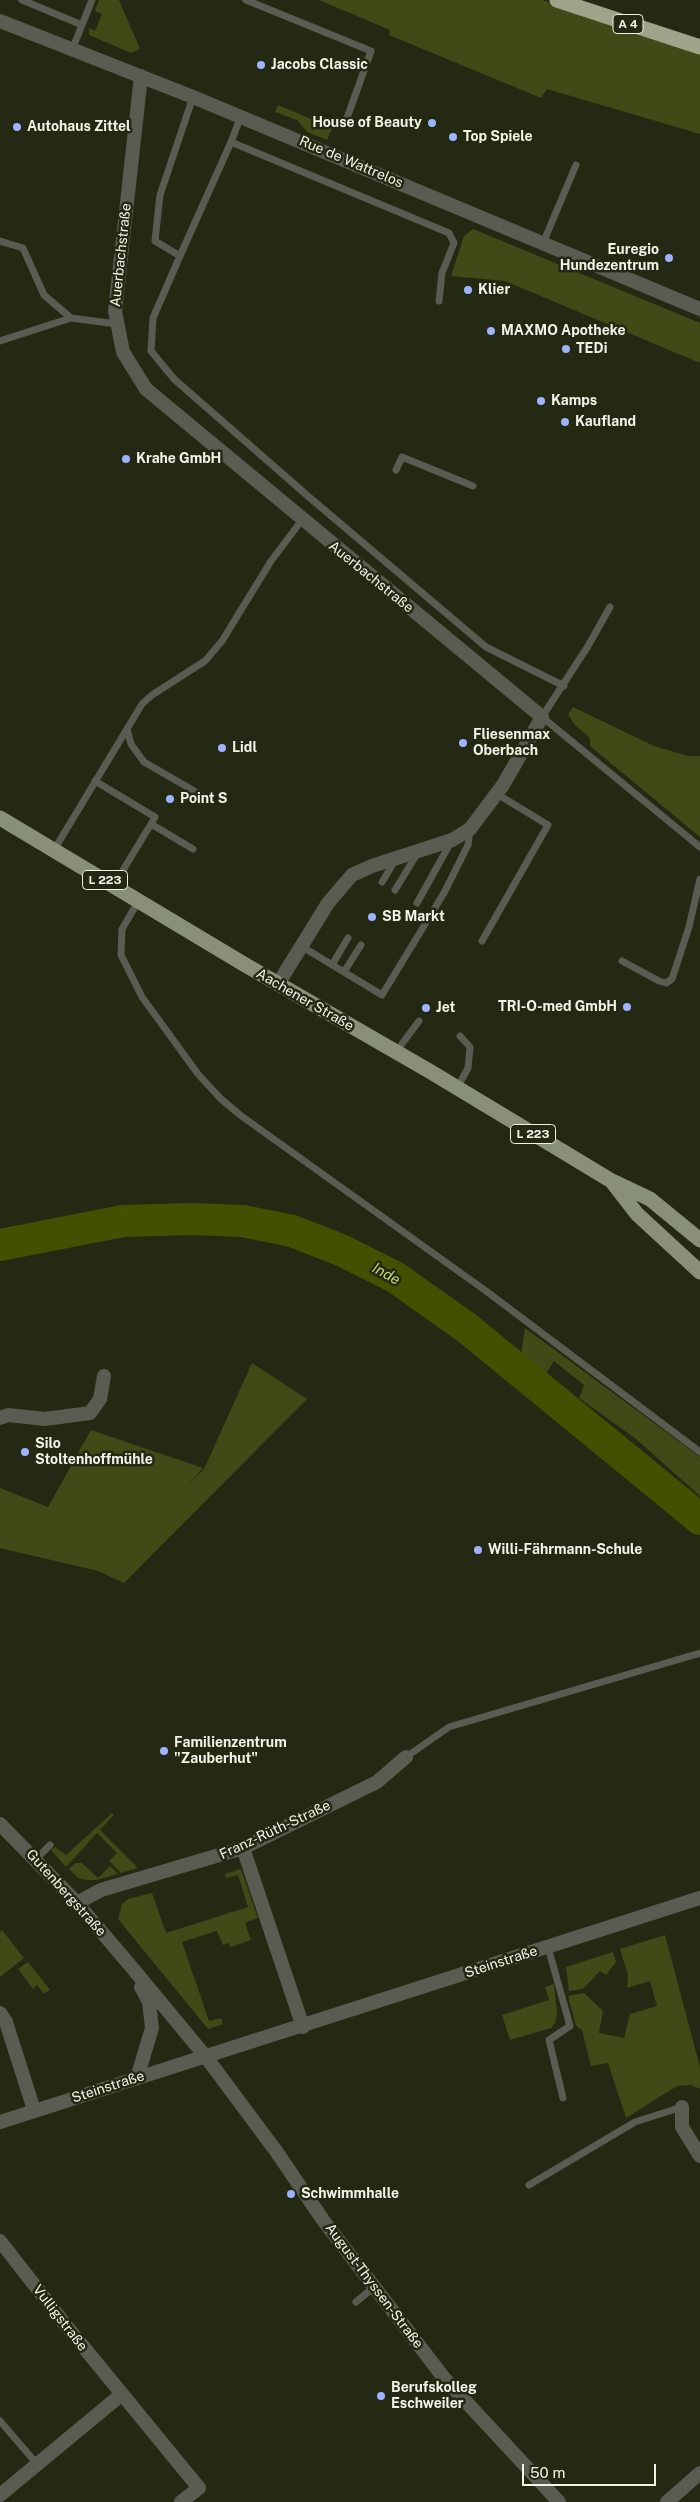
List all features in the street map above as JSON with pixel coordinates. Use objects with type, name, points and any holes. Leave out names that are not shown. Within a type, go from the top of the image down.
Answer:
[{"type":"highway","name":"A 4","points":[[557,0],[700,47]]},
{"type":"main road","name":"Aachener Straße","points":[[0,818],[610,1180],[650,1199],[700,1240]]},
{"type":"main road","name":"Aachener Straße","points":[[610,1180],[637,1214],[700,1272]]},
{"type":"street","name":"Rue de Wattrelos","points":[[0,21],[241,116],[700,309]]},
{"type":"street","name":"Auerbachstraße","points":[[141,76],[115,311],[123,352],[146,389],[542,717]]},
{"type":"street","points":[[278,984],[334,896],[352,875],[452,840],[470,829],[497,794],[542,717]]},
{"type":"street","points":[[0,1418],[8,1415],[45,1419],[90,1413],[100,1399],[104,1376]]},
{"type":"street","name":"Franz-Rüth-Straße","points":[[78,1903],[101,1890],[243,1848],[377,1782],[406,1757]]},
{"type":"street","name":"Gutenbergstraße","points":[[0,1824],[78,1903],[206,2057]]},
{"type":"street","points":[[243,1848],[302,2027]]},
{"type":"street","name":"Steinstraße","points":[[0,2122],[302,2027],[700,1898]]},
{"type":"street","name":"Gutenbergstraße","points":[[129,1964],[149,2002],[152,2014],[150,2039],[137,2078]]},
{"type":"street","points":[[0,2013],[6,2022],[34,2110]]},
{"type":"street","name":"August-Thyssen-Straße","points":[[206,2057],[374,2287],[444,2378],[559,2502]]},
{"type":"street","points":[[682,2106],[682,2126],[700,2156]]},
{"type":"street","name":"Vulligstraße","points":[[0,2241],[198,2488],[182,2502]]},
{"type":"street","points":[[0,2495],[122,2394]]},
{"type":"street","points":[[667,2502],[700,2473]]},
{"type":"lane","points":[[22,0],[82,25]]},
{"type":"lane","points":[[72,50],[92,0]]},
{"type":"lane","points":[[246,0],[371,51],[346,118]]},
{"type":"lane","points":[[180,256],[155,241],[160,195],[193,97]]},
{"type":"lane","points":[[241,116],[153,318],[151,351],[174,378],[309,497],[486,648],[564,686]]},
{"type":"lane","points":[[231,142],[449,234],[454,243],[442,273],[439,301]]},
{"type":"lane","points":[[543,243],[576,165]]},
{"type":"lane","points":[[0,241],[23,248],[44,295],[71,318]]},
{"type":"lane","points":[[0,341],[71,318],[117,324]]},
{"type":"lane","points":[[396,470],[402,457],[473,486]]},
{"type":"lane","points":[[54,850],[142,704],[152,695],[205,661],[222,641],[271,561],[302,520]]},
{"type":"lane","points":[[610,607],[564,686],[542,717],[700,847]]},
{"type":"lane","points":[[127,729],[131,744],[144,762],[203,796]]},
{"type":"lane","points":[[96,781],[155,817],[114,885]]},
{"type":"lane","points":[[482,941],[548,825],[497,794]]},
{"type":"lane","points":[[151,824],[192,849]]},
{"type":"lane","points":[[301,946],[382,995],[444,893],[468,845],[470,829]]},
{"type":"lane","points":[[417,903],[452,840]]},
{"type":"lane","points":[[395,890],[419,851]]},
{"type":"lane","points":[[382,882],[397,858]]},
{"type":"lane","points":[[622,961],[659,981],[666,983],[672,979],[689,927],[700,878]]},
{"type":"lane","points":[[139,900],[122,929],[120,939],[121,955],[148,1005],[198,1074],[220,1098],[240,1116],[486,1291],[700,1452]]},
{"type":"lane","points":[[332,965],[348,938]]},
{"type":"lane","points":[[344,972],[361,945]]},
{"type":"lane","points":[[396,1052],[419,1022]]},
{"type":"lane","points":[[457,1088],[468,1068],[470,1047],[460,1036]]},
{"type":"lane","points":[[406,1757],[449,1727],[700,1653]]},
{"type":"lane","points":[[36,1859],[50,1846]]},
{"type":"lane","points":[[548,1947],[570,2026],[549,2040],[563,2098]]},
{"type":"lane","points":[[529,2185],[635,2122],[682,2106]]},
{"type":"lane","points":[[356,2302],[374,2287]]},
{"type":"lane","points":[[0,2421],[37,2464]]},
{"type":"green space","points":[[99,0],[119,0],[140,49],[131,53],[89,35],[89,28],[95,31],[102,14],[95,11]]},
{"type":"green space","points":[[319,0],[542,0],[700,52],[700,134],[547,89],[541,98],[389,35],[390,30]]},
{"type":"green space","points":[[278,105],[332,128],[327,140],[307,132],[297,120],[275,112]]},
{"type":"green space","points":[[473,229],[700,323],[700,363],[505,281],[451,276],[464,236]]},
{"type":"green space","points":[[573,707],[654,746],[688,756],[700,756],[700,837],[590,746],[590,738],[574,724],[568,714]]},
{"type":"green space","points":[[525,1328],[700,1457],[700,1496],[636,1439],[579,1398],[584,1385],[554,1361],[546,1374],[521,1356]]},
{"type":"green space","points":[[252,1363],[307,1399],[124,1583],[98,1571],[0,1548],[0,1488],[48,1507],[91,1430],[203,1468],[187,1486],[204,1469]]},
{"type":"green space","points":[[112,1813],[114,1815],[100,1830],[138,1868],[121,1873],[109,1861],[117,1853],[97,1833],[66,1867],[51,1850],[55,1847],[66,1855]]},
{"type":"green space","points":[[75,1863],[82,1863],[98,1878],[110,1866],[118,1874],[96,1880],[78,1878],[69,1869]]},
{"type":"green space","points":[[241,1869],[258,1918],[245,1923],[251,1940],[231,1947],[229,1943],[223,1945],[217,1931],[182,1942],[209,2021],[221,2018],[223,2024],[208,2029],[118,1919],[122,1904],[128,1899],[152,1893],[166,1933],[248,1907],[238,1875],[226,1878],[225,1874]]},
{"type":"green space","points":[[2,1930],[24,1958],[0,1977],[0,1932]]},
{"type":"green space","points":[[665,1935],[700,2067],[700,2089],[691,2085],[677,2086],[626,2118],[608,2063],[591,2066],[582,2030],[576,2026],[568,1996],[584,1993],[603,2011],[599,2033],[624,2038],[630,2014],[657,2006],[650,1981],[627,1988],[628,1975],[620,1949]]},
{"type":"green space","points":[[613,1952],[616,1962],[606,1975],[600,1971],[583,1989],[569,1991],[566,1967]]},
{"type":"green space","points":[[28,1962],[50,1990],[44,1994],[37,1985],[33,1989],[18,1969]]},
{"type":"green space","points":[[554,1984],[557,2014],[555,2023],[551,2028],[510,2040],[502,2015],[549,2000],[545,1987]]},
{"type":"waterway","name":"Inde","points":[[0,1245],[123,1221],[193,1219],[243,1221],[292,1231],[341,1250],[395,1277],[467,1328],[700,1519]]},
{"type":"place","name":"Jacobs Classic","points":[[261,65]]},
{"type":"place","name":"House of Beauty","points":[[432,123]]},
{"type":"place","name":"Autohaus Zittel","points":[[17,127]]},
{"type":"place","name":"Top Spiele","points":[[453,137]]},
{"type":"place","name":"Euregio Hundezentrum","points":[[669,258]]},
{"type":"place","name":"Klier","points":[[468,290]]},
{"type":"place","name":"MAXMO Apotheke","points":[[491,331]]},
{"type":"place","name":"TEDi","points":[[566,349]]},
{"type":"place","name":"Kamps","points":[[541,401]]},
{"type":"place","name":"Kaufland","points":[[565,422]]},
{"type":"place","name":"Krahe GmbH","points":[[126,459]]},
{"type":"place","name":"Fliesenmax Oberbach","points":[[463,743]]},
{"type":"place","name":"Lidl","points":[[222,748]]},
{"type":"place","name":"Point S","points":[[170,799]]},
{"type":"place","name":"SB Markt","points":[[372,917]]},
{"type":"place","name":"TRI-O-med GmbH","points":[[627,1007]]},
{"type":"place","name":"Jet","points":[[426,1008]]},
{"type":"place","name":"Silo Stoltenhoffmühle","points":[[25,1452]]},
{"type":"place","name":"Willi-Fährmann-Schule","points":[[478,1550]]},
{"type":"place","name":"Familienzentrum \"Zauberhut\"","points":[[164,1751]]},
{"type":"place","name":"Schwimmhalle","points":[[291,2194]]},
{"type":"place","name":"Berufskolleg Eschweiler","points":[[381,2396]]}]
